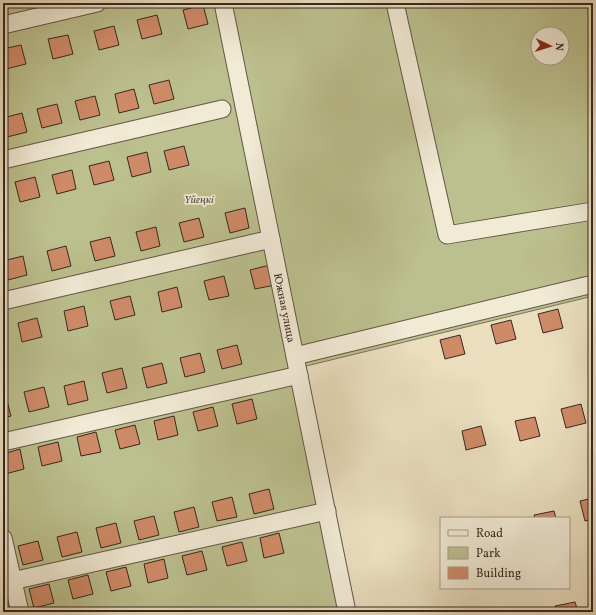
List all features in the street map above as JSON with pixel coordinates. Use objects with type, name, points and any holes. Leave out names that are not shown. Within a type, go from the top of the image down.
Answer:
[{"type":"lane","points":[[3,25],[97,3]]},
{"type":"lane","name":"Южная улица","points":[[223,3],[347,612]]},
{"type":"lane","points":[[395,3],[447,236],[593,210]]},
{"type":"lane","points":[[3,160],[222,109]]},
{"type":"lane","points":[[3,301],[271,240]]},
{"type":"lane","points":[[295,356],[593,284]]},
{"type":"lane","points":[[3,442],[299,375]]},
{"type":"lane","points":[[8,582],[327,511]]},
{"type":"lane","points":[[3,538],[8,582],[20,612]]},
{"type":"green space","name":"Үйеңкі","points":[[3,3],[593,3],[593,296],[298,368],[348,612],[3,612]]},
{"type":"building","points":[[203,5],[208,24],[188,29],[183,10]]},
{"type":"building","points":[[157,15],[162,34],[142,39],[137,20]]},
{"type":"building","points":[[114,26],[119,45],[99,50],[94,31]]},
{"type":"building","points":[[68,35],[73,54],[53,59],[48,39]]},
{"type":"building","points":[[21,45],[26,64],[6,69],[3,58],[3,49]]},
{"type":"building","points":[[169,80],[174,99],[154,104],[149,85]]},
{"type":"building","points":[[134,89],[139,108],[119,113],[115,94]]},
{"type":"building","points":[[95,96],[100,115],[80,120],[75,101]]},
{"type":"building","points":[[57,104],[62,123],[42,128],[37,109]]},
{"type":"building","points":[[22,113],[27,132],[7,137],[3,118]]},
{"type":"building","points":[[184,146],[189,165],[169,170],[164,151]]},
{"type":"building","points":[[147,152],[151,172],[132,177],[127,157]]},
{"type":"building","points":[[109,161],[114,180],[94,185],[89,166]]},
{"type":"building","points":[[72,170],[76,189],[57,194],[52,175]]},
{"type":"building","points":[[35,177],[40,197],[20,202],[15,182]]},
{"type":"building","points":[[245,208],[249,228],[230,233],[225,213]]},
{"type":"building","points":[[199,218],[204,237],[184,242],[179,223]]},
{"type":"building","points":[[156,227],[160,246],[141,251],[136,232]]},
{"type":"building","points":[[110,237],[115,256],[95,261],[90,242]]},
{"type":"building","points":[[66,246],[71,266],[52,271],[47,251]]},
{"type":"building","points":[[23,256],[27,275],[8,280],[3,261]]},
{"type":"building","points":[[270,265],[275,285],[255,289],[250,270]]},
{"type":"building","points":[[224,276],[229,296],[209,300],[204,281]]},
{"type":"building","points":[[177,287],[182,307],[162,312],[158,292]]},
{"type":"building","points":[[130,296],[135,315],[115,320],[110,301]]},
{"type":"building","points":[[593,304],[593,320],[589,305]]},
{"type":"building","points":[[84,306],[88,326],[68,331],[64,311]]},
{"type":"building","points":[[558,309],[563,328],[543,333],[538,314]]},
{"type":"building","points":[[37,318],[42,337],[22,342],[18,323]]},
{"type":"building","points":[[511,320],[516,339],[496,344],[491,325]]},
{"type":"building","points":[[460,335],[465,354],[445,359],[440,340]]},
{"type":"building","points":[[237,345],[242,364],[222,369],[217,350]]},
{"type":"building","points":[[200,353],[205,372],[185,377],[180,358]]},
{"type":"building","points":[[162,363],[167,383],[147,388],[142,368]]},
{"type":"building","points":[[122,368],[127,388],[107,393],[102,373]]},
{"type":"building","points":[[84,381],[88,400],[68,405],[64,386]]},
{"type":"building","points":[[44,387],[49,407],[29,412],[24,392]]},
{"type":"building","points":[[6,397],[11,416],[3,418],[3,398]]},
{"type":"building","points":[[252,399],[257,419],[237,424],[232,404]]},
{"type":"building","points":[[581,404],[586,423],[566,428],[561,409]]},
{"type":"building","points":[[213,407],[218,426],[198,431],[193,412]]},
{"type":"building","points":[[174,416],[178,435],[158,440],[154,421]]},
{"type":"building","points":[[535,417],[540,436],[520,441],[515,421]]},
{"type":"building","points":[[135,425],[140,444],[120,449],[115,430]]},
{"type":"building","points":[[481,426],[486,445],[466,450],[462,431]]},
{"type":"building","points":[[96,432],[101,452],[81,456],[77,437]]},
{"type":"building","points":[[58,442],[62,461],[42,466],[38,447]]},
{"type":"building","points":[[20,449],[24,469],[5,474],[3,467],[3,454]]},
{"type":"building","points":[[269,489],[274,509],[254,514],[249,494]]},
{"type":"building","points":[[232,497],[237,517],[217,521],[212,502]]},
{"type":"building","points":[[593,498],[593,519],[585,521],[580,501]]},
{"type":"building","points":[[194,507],[199,527],[179,532],[174,512]]},
{"type":"building","points":[[554,511],[556,517],[535,517],[534,515]]},
{"type":"building","points":[[154,516],[159,535],[139,540],[134,521]]},
{"type":"building","points":[[116,523],[121,543],[101,548],[96,528]]},
{"type":"building","points":[[77,532],[82,552],[62,557],[57,537]]},
{"type":"building","points":[[279,533],[284,553],[264,558],[260,538]]},
{"type":"building","points":[[38,541],[43,560],[23,565],[18,546]]},
{"type":"building","points":[[242,542],[247,561],[227,566],[222,547]]},
{"type":"building","points":[[202,551],[207,570],[187,575],[182,556]]},
{"type":"building","points":[[164,559],[168,578],[148,583],[144,564]]},
{"type":"building","points":[[126,567],[131,586],[111,591],[106,572]]},
{"type":"building","points":[[88,575],[93,594],[73,599],[68,580]]},
{"type":"building","points":[[49,584],[54,603],[34,608],[29,589]]},
{"type":"building","points":[[7,593],[12,612],[3,612],[3,594]]},
{"type":"building","points":[[575,602],[578,612],[557,612],[555,606]]}]
